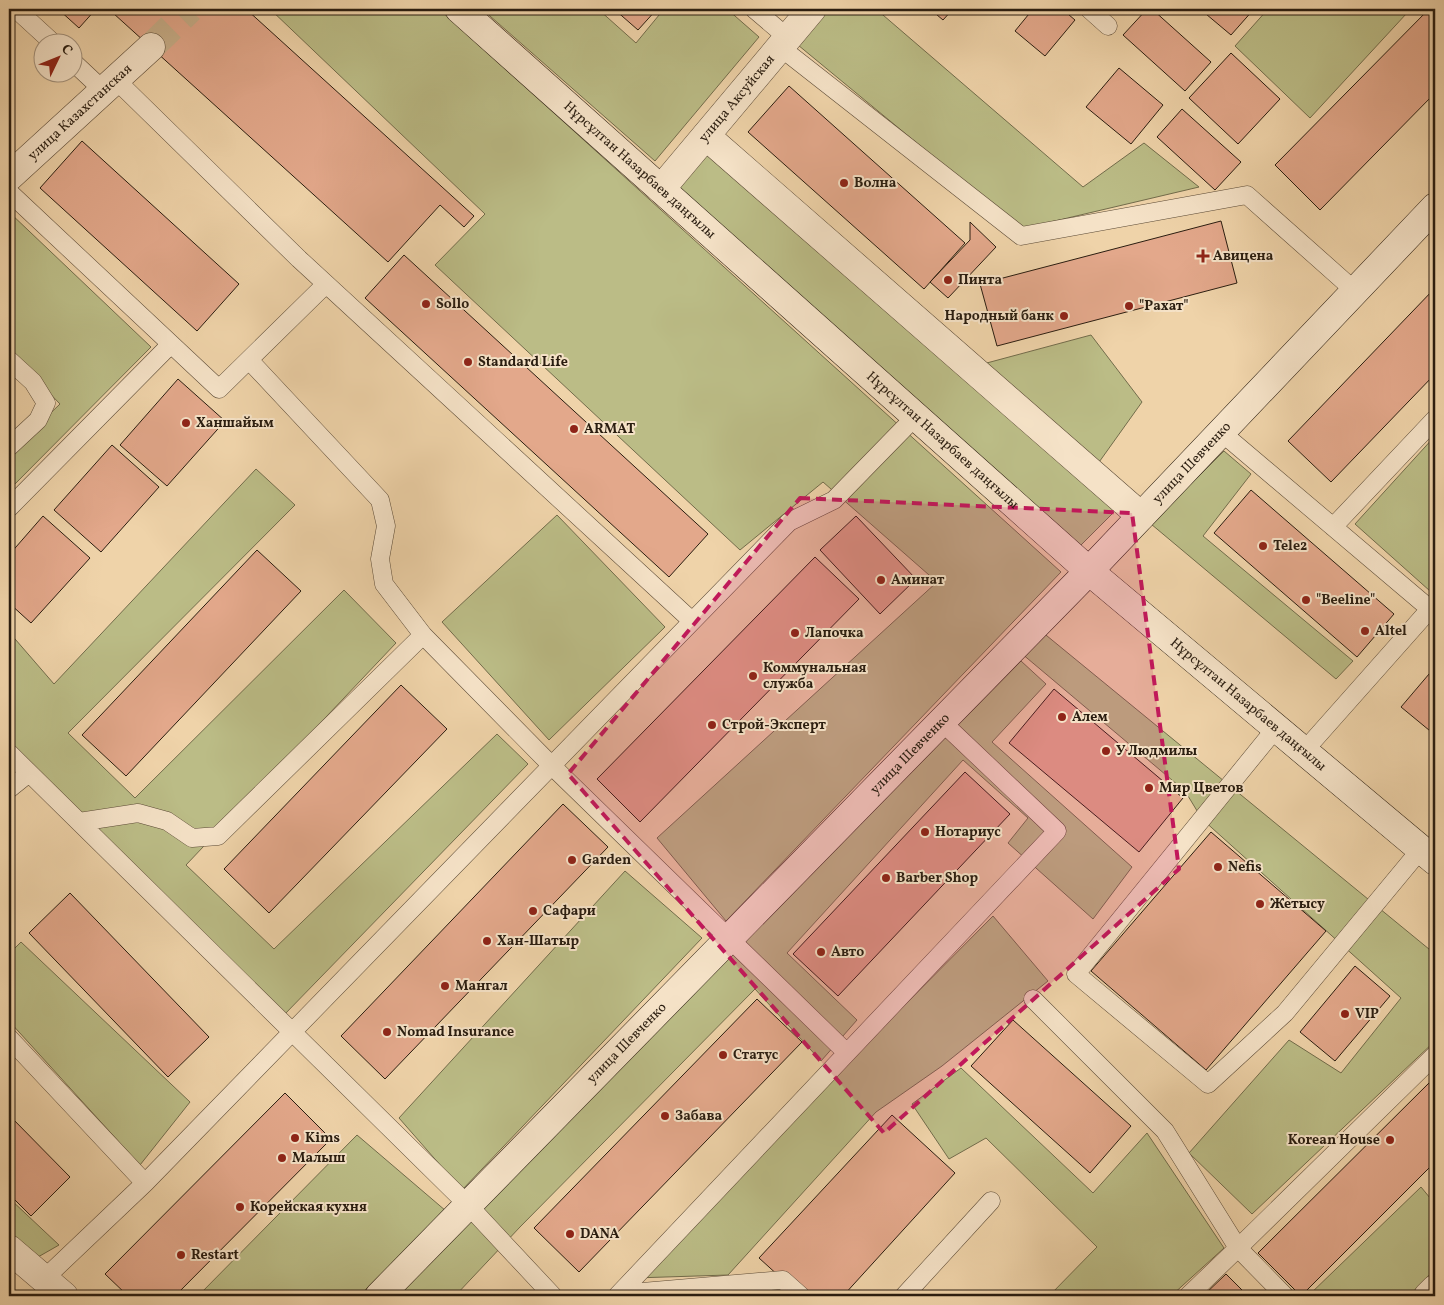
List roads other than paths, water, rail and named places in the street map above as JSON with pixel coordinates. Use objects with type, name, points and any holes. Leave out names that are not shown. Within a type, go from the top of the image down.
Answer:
[{"type":"street","name":"Нұрсұлтан Назарбаев даңғылы","points":[[459,9],[1089,571],[1428,855]]},
{"type":"street","name":"улица Аксуйская","points":[[661,189],[812,9]]},
{"type":"street","name":"улица Казахстанская","points":[[9,177],[151,47]]},
{"type":"street","points":[[706,136],[1142,516]]},
{"type":"street","name":"улица Шевченко","points":[[379,1296],[1089,571],[1435,207]]},
{"type":"street","points":[[9,1249],[54,1288]]},
{"type":"street","points":[[1428,1296],[1435,1289]]},
{"type":"lane","points":[[16,9],[41,32]]},
{"type":"lane","points":[[754,9],[784,43],[1021,236],[1247,195],[1355,291]]},
{"type":"lane","points":[[1089,9],[1108,26]]},
{"type":"lane","points":[[82,67],[110,85],[692,621]]},
{"type":"lane","points":[[9,192],[219,389],[326,284]]},
{"type":"lane","points":[[9,508],[171,344]]},
{"type":"lane","points":[[9,360],[32,382],[46,402],[38,420],[9,447]]},
{"type":"lane","points":[[249,360],[380,500],[386,526],[380,559],[384,584],[422,635],[552,766],[847,1053]]},
{"type":"lane","points":[[54,1288],[145,1184],[789,522],[834,500],[916,416]]},
{"type":"lane","points":[[1333,526],[1435,419]]},
{"type":"lane","points":[[1221,432],[1432,607],[1304,751]]},
{"type":"lane","points":[[79,822],[138,813],[167,821],[192,838],[218,836],[422,635]]},
{"type":"lane","points":[[618,1295],[1057,831],[942,722]]},
{"type":"lane","points":[[1276,728],[1076,974],[1208,1084],[1285,1013],[1428,855]]},
{"type":"lane","points":[[9,753],[468,1205],[553,1296]]},
{"type":"lane","points":[[9,789],[29,773]]},
{"type":"lane","points":[[1033,999],[1165,1131],[1238,1248],[1285,1296]]},
{"type":"lane","points":[[9,1038],[145,1184]]},
{"type":"lane","points":[[1188,1296],[1435,1055]]},
{"type":"lane","points":[[904,1296],[991,1201]]},
{"type":"lane","points":[[618,1295],[784,1280],[801,1296]]},
{"type":"tunnel","points":[[151,47],[190,9]]},
{"type":"place","name":"Волна","points":[[844,183]]},
{"type":"place","name":"Авицена","points":[[1203,256]]},
{"type":"place","name":"Пинта","points":[[948,280]]},
{"type":"place","name":"Sollo","points":[[426,304]]},
{"type":"place","name":"\"Рахат\"","points":[[1129,306]]},
{"type":"place","name":"Народный банк","points":[[1064,316]]},
{"type":"place","name":"Standard Life","points":[[468,362]]},
{"type":"place","name":"Ханшайым","points":[[186,423]]},
{"type":"place","name":"ARMAT","points":[[574,429]]},
{"type":"place","name":"Tele2","points":[[1263,546]]},
{"type":"place","name":"Аминат","points":[[881,580]]},
{"type":"place","name":"\"Beeline\"","points":[[1306,600]]},
{"type":"place","name":"Altel","points":[[1365,631]]},
{"type":"place","name":"Лапочка","points":[[795,633]]},
{"type":"place","name":"Коммунальная служба","points":[[753,676]]},
{"type":"place","name":"Алем","points":[[1062,717]]},
{"type":"place","name":"Строй-Эксперт","points":[[712,725]]},
{"type":"place","name":"У Людмилы","points":[[1106,751]]},
{"type":"place","name":"Мир Цветов","points":[[1149,788]]},
{"type":"place","name":"Нотариус","points":[[925,832]]},
{"type":"place","name":"Garden","points":[[572,860]]},
{"type":"place","name":"Nefis","points":[[1218,867]]},
{"type":"place","name":"Barber Shop","points":[[886,878]]},
{"type":"place","name":"Жетысу","points":[[1260,904]]},
{"type":"place","name":"Сафари","points":[[533,911]]},
{"type":"place","name":"Хан-Шатыр","points":[[487,941]]},
{"type":"place","name":"Авто","points":[[821,952]]},
{"type":"place","name":"Мангал","points":[[445,986]]},
{"type":"place","name":"VIP","points":[[1345,1014]]},
{"type":"place","name":"Nomad Insurance","points":[[387,1032]]},
{"type":"place","name":"Статус","points":[[723,1055]]},
{"type":"place","name":"Забава","points":[[665,1116]]},
{"type":"place","name":"Kims","points":[[295,1138]]},
{"type":"place","name":"Korean House","points":[[1390,1140]]},
{"type":"place","name":"Малыш","points":[[282,1158]]},
{"type":"place","name":"Корейская кухня","points":[[240,1207]]},
{"type":"place","name":"DANA","points":[[570,1234]]},
{"type":"place","name":"Restart","points":[[181,1255]]}]
